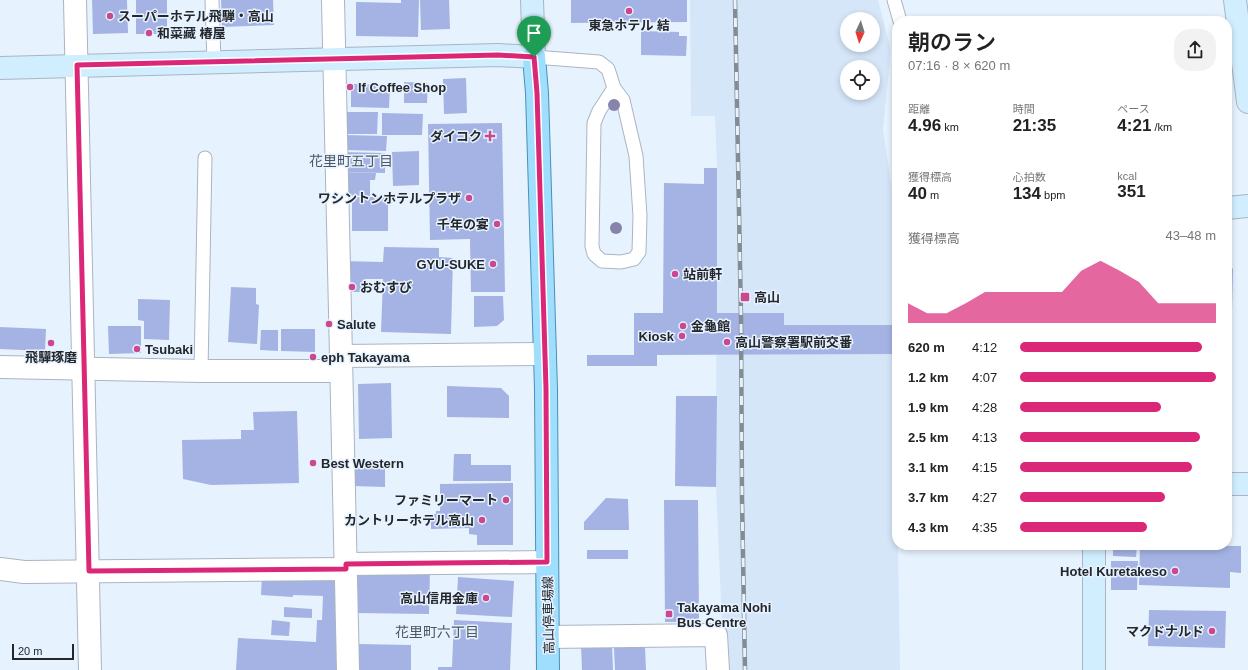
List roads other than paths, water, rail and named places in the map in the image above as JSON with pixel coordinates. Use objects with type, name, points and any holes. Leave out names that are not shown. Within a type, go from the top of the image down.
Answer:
[{"type":"main road","name":"高山停車場線","points":[[534,57],[546,388],[548,670]]},
{"type":"street","points":[[75,0],[89,571],[90,670]]},
{"type":"street","points":[[333,0],[348,670]]},
{"type":"street","points":[[0,68],[334,58],[498,55],[534,57],[532,0]]},
{"type":"street","points":[[1235,0],[1248,102]]},
{"type":"street","points":[[1232,208],[1248,206]]},
{"type":"street","points":[[0,367],[201,371],[545,354]]},
{"type":"street","points":[[1232,484],[1248,484]]},
{"type":"street","points":[[1094,550],[1094,670]]},
{"type":"street","points":[[0,570],[24,572],[547,562]]},
{"type":"street","points":[[548,637],[716,635],[718,670]]},
{"type":"lane","points":[[212,0],[214,62]]},
{"type":"lane","points":[[894,0],[899,16]]},
{"type":"lane","points":[[534,57],[599,62],[608,69],[614,88],[623,100],[636,156],[640,216],[639,252],[634,259],[621,262],[602,261],[594,254],[592,246],[594,123],[599,111],[614,88]]},
{"type":"lane","points":[[201,371],[205,158]]},
{"type":"railway","points":[[735,0],[741,318],[745,670]]},
{"type":"place","name":"東急ホテル 結","points":[[629,11]]},
{"type":"place","name":"スーパーホテル飛騨・高山","points":[[110,16]]},
{"type":"place","name":"和菜藏 樁屋","points":[[149,33]]},
{"type":"place","name":"If Coffee Shop","points":[[350,87]]},
{"type":"place","name":"ダイコク","points":[[490,136]]},
{"type":"place","name":"ワシントンホテルプラザ","points":[[469,198]]},
{"type":"place","name":"千年の宴","points":[[497,224]]},
{"type":"place","name":"GYU-SUKE","points":[[493,264]]},
{"type":"place","name":"站前軒","points":[[675,274]]},
{"type":"place","name":"おむすび","points":[[352,287]]},
{"type":"place","name":"高山","points":[[745,297]]},
{"type":"place","name":"Salute","points":[[329,324]]},
{"type":"place","name":"金龜館","points":[[683,326]]},
{"type":"place","name":"Kiosk","points":[[682,336]]},
{"type":"place","name":"高山警察署駅前交番","points":[[727,342]]},
{"type":"place","name":"飛驒琢磨","points":[[51,343]]},
{"type":"place","name":"Tsubaki","points":[[137,349]]},
{"type":"place","name":"eph Takayama","points":[[313,357]]},
{"type":"place","name":"Best Western","points":[[313,463]]},
{"type":"place","name":"ファミリーマート","points":[[506,500]]},
{"type":"place","name":"カントリーホテル高山","points":[[482,520]]},
{"type":"place","name":"Hotel Kuretakeso","points":[[1175,571]]},
{"type":"place","name":"高山信用金庫","points":[[486,598]]},
{"type":"place","name":"Takayama Nohi Bus Centre","points":[[669,614]]},
{"type":"place","name":"マクドナルド","points":[[1212,631]]},
{"type":"district","name":"花里町五丁目","points":[[351,161]]},
{"type":"district","name":"花里町六丁目","points":[[437,632]]}]
